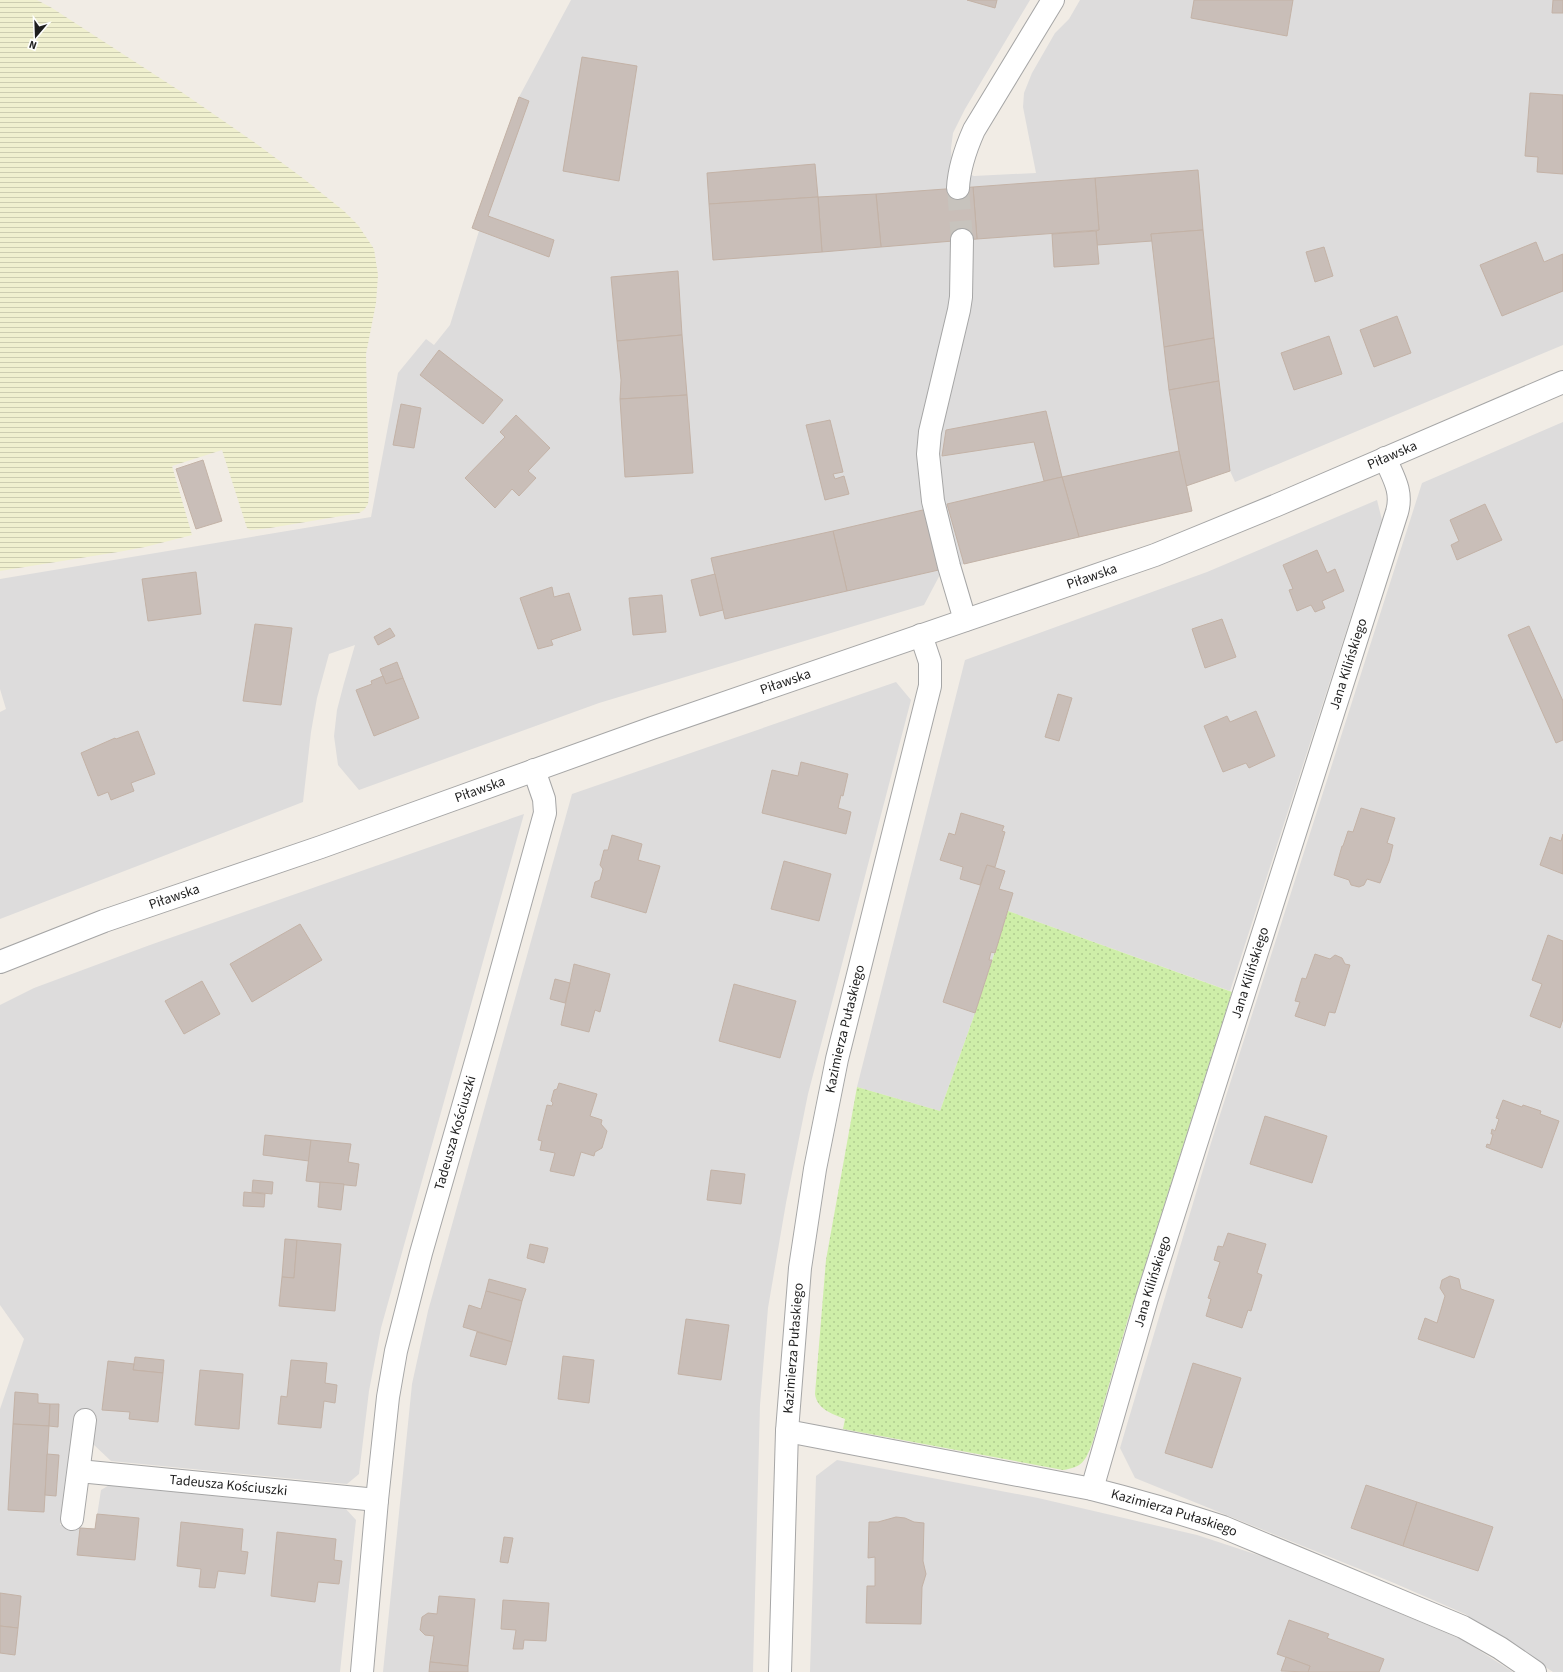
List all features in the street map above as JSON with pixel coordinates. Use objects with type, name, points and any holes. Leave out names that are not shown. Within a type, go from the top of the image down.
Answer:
[{"type":"street","points":[[958,188],[958,180],[966,150],[974,130],[1053,0]]},
{"type":"street","points":[[962,240],[961,296],[959,310],[934,413],[928,446],[933,501],[949,566],[965,620]]},
{"type":"street","name":"Piławska","points":[[0,962],[97,924],[328,844],[534,770],[1155,555],[1563,382]]},
{"type":"street","name":"Jana Kilińskiego","points":[[1092,1489],[1147,1298],[1397,512],[1400,500],[1399,491],[1384,458]]},
{"type":"street","name":"Kazimierza Pułaskiego","points":[[780,1672],[787,1431],[800,1268],[815,1168],[837,1059],[930,686],[930,662],[921,635]]},
{"type":"street","name":"Tadeusza Kościuszki","points":[[362,1672],[377,1500],[388,1398],[401,1330],[420,1253],[485,1030],[545,810],[543,796],[534,770]]},
{"type":"street","points":[[72,1519],[85,1420]]},
{"type":"street","name":"Kazimierza Pułaskiego","points":[[787,1431],[1092,1489],[1129,1498],[1223,1527],[1464,1627],[1500,1648],[1535,1672]]},
{"type":"street","name":"Tadeusza Kościuszki","points":[[79,1471],[377,1500]]},
{"type":"shaded area","points":[[571,0],[1030,0],[965,109],[953,133],[951,148],[952,168],[974,176],[1036,173],[1023,107],[1024,93],[1032,73],[1055,33],[1069,19],[1080,0],[1563,0],[1563,345],[1235,482],[1230,471],[1187,486],[1192,511],[943,569],[924,605],[599,703],[359,790],[338,765],[334,736],[337,710],[355,645],[329,654],[317,698],[311,732],[303,802],[0,919],[0,712],[6,709],[0,689],[0,579],[371,517],[398,373],[426,339],[434,345],[450,325],[479,231],[472,228],[519,97]]},
{"type":"shaded area","points":[[1563,422],[1563,1672],[1553,1672],[1465,1614],[1394,1583],[1135,1478],[1120,1448],[1211,1143],[1422,483]]},
{"type":"shaded area","points":[[1377,500],[1382,520],[1230,991],[1008,911],[975,1013],[940,1111],[857,1087],[965,660],[1207,572]]},
{"type":"shaded area","points":[[896,682],[911,700],[808,1094],[786,1203],[768,1308],[760,1405],[753,1672],[383,1672],[412,1384],[428,1311],[572,794]]},
{"type":"shaded area","points":[[524,814],[381,1328],[369,1391],[359,1474],[347,1484],[111,1461],[93,1444],[97,1417],[75,1414],[60,1525],[95,1529],[101,1490],[111,1484],[345,1508],[356,1520],[340,1672],[0,1672],[0,1409],[24,1339],[0,1305],[0,1005],[34,988],[150,945]]},
{"type":"shaded area","points":[[837,1460],[1038,1498],[1197,1535],[1270,1559],[1463,1640],[1513,1672],[810,1672],[816,1476]]},
{"type":"green space","points":[[0,0],[37,0],[52,8],[183,93],[254,142],[304,179],[344,211],[358,225],[374,249],[378,275],[376,303],[366,354],[369,493],[368,504],[364,510],[359,513],[251,530],[247,528],[222,450],[172,466],[192,535],[145,547],[0,571]]},
{"type":"green space","points":[[1008,911],[1232,992],[1127,1322],[1092,1444],[1082,1463],[1075,1467],[1063,1470],[843,1429],[845,1419],[830,1413],[822,1407],[816,1399],[815,1394],[826,1260],[857,1087],[940,1111],[975,1013]]},
{"type":"building","points":[[967,0],[997,0],[995,8]]},
{"type":"building","points":[[1194,0],[1293,0],[1287,36],[1191,18]]},
{"type":"building","points":[[1553,0],[1563,0],[1563,13],[1552,13]]},
{"type":"building","points":[[582,57],[637,66],[619,181],[563,171]]},
{"type":"building","points":[[1530,93],[1563,95],[1563,174],[1537,172],[1538,157],[1525,156]]},
{"type":"building","points":[[519,97],[529,101],[488,216],[554,240],[549,257],[472,228]]},
{"type":"building","points":[[815,164],[818,197],[709,204],[707,173]]},
{"type":"building","points":[[1198,170],[1203,230],[1151,234],[1152,241],[1097,245],[1096,231],[1099,230],[1095,178]]},
{"type":"building","points":[[1095,178],[1099,230],[977,239],[973,187]]},
{"type":"building","points":[[973,187],[977,239],[881,247],[876,194]]},
{"type":"building","points":[[876,194],[881,247],[822,252],[818,197]]},
{"type":"building","points":[[818,197],[822,252],[713,260],[709,204]]},
{"type":"building","points":[[1203,230],[1214,338],[1164,347],[1151,234]]},
{"type":"building","points":[[1096,231],[1099,264],[1054,267],[1052,234]]},
{"type":"building","points":[[1536,242],[1544,262],[1563,254],[1563,291],[1502,316],[1480,265]]},
{"type":"building","points":[[1324,247],[1333,276],[1315,282],[1306,252]]},
{"type":"building","points":[[678,271],[682,335],[617,341],[611,277]]},
{"type":"building","points":[[1397,316],[1411,353],[1374,367],[1360,330]]},
{"type":"building","points":[[682,335],[687,395],[620,399],[621,380],[617,341]]},
{"type":"building","points":[[1329,336],[1342,374],[1294,390],[1281,353]]},
{"type":"building","points":[[1214,338],[1219,381],[1169,390],[1164,347]]},
{"type":"building","points":[[439,350],[503,400],[483,424],[420,375]]},
{"type":"building","points":[[1219,381],[1230,471],[1186,486],[1169,390]]},
{"type":"building","points":[[687,395],[693,473],[625,477],[620,399]]},
{"type":"building","points":[[401,404],[421,408],[414,448],[393,445]]},
{"type":"building","points":[[1046,411],[1062,477],[1044,481],[1034,442],[942,456],[946,430]]},
{"type":"building","points":[[516,415],[550,448],[528,471],[536,478],[519,496],[512,489],[495,508],[465,478],[505,437],[500,432]]},
{"type":"building","points":[[830,420],[843,472],[833,474],[835,479],[844,476],[849,494],[825,500],[806,425]]},
{"type":"building","points":[[1179,451],[1192,511],[1079,537],[1062,477]]},
{"type":"building","points":[[203,460],[222,521],[196,529],[176,469]]},
{"type":"building","points":[[1062,477],[1079,537],[964,564],[947,504]]},
{"type":"building","points":[[1485,504],[1502,540],[1457,560],[1451,545],[1459,541],[1450,520]]},
{"type":"building","points":[[927,509],[943,569],[847,591],[833,531]]},
{"type":"building","points":[[833,531],[847,591],[725,619],[711,558]]},
{"type":"building","points":[[1317,550],[1327,573],[1335,569],[1344,591],[1322,601],[1325,608],[1315,612],[1311,605],[1297,611],[1289,590],[1293,589],[1283,565]]},
{"type":"building","points":[[196,572],[201,614],[148,621],[142,579]]},
{"type":"building","points":[[715,574],[723,610],[700,616],[691,580]]},
{"type":"building","points":[[552,587],[554,597],[569,593],[581,630],[551,640],[553,645],[538,649],[520,598]]},
{"type":"building","points":[[662,595],[666,632],[633,635],[629,598]]},
{"type":"building","points":[[1222,619],[1236,657],[1205,668],[1192,629]]},
{"type":"building","points":[[255,624],[292,628],[281,705],[243,701]]},
{"type":"building","points":[[1529,626],[1563,701],[1563,740],[1556,743],[1508,635]]},
{"type":"building","points":[[390,628],[395,636],[378,645],[374,637]]},
{"type":"building","points":[[397,662],[403,678],[386,684],[380,669]]},
{"type":"building","points":[[383,676],[386,684],[403,678],[419,718],[374,736],[356,690],[372,684],[371,681]]},
{"type":"building","points":[[1058,694],[1072,698],[1059,741],[1045,737]]},
{"type":"building","points":[[1256,711],[1275,756],[1249,768],[1246,763],[1223,772],[1204,726],[1227,716],[1230,722]]},
{"type":"building","points":[[138,731],[155,774],[131,783],[134,791],[111,800],[108,792],[98,796],[81,753],[115,738],[116,739]]},
{"type":"building","points":[[801,762],[848,774],[843,796],[841,795],[838,808],[851,812],[846,834],[762,813],[772,770],[798,776]]},
{"type":"building","points":[[1361,808],[1395,818],[1387,843],[1393,845],[1389,861],[1380,883],[1367,879],[1364,885],[1359,887],[1351,885],[1349,880],[1334,875],[1348,831],[1353,832]]},
{"type":"building","points":[[961,813],[1004,826],[1002,831],[1005,832],[995,867],[987,865],[980,885],[960,879],[963,867],[940,860],[949,833],[955,835]]},
{"type":"building","points":[[1563,834],[1563,874],[1540,865],[1550,837],[1561,841]]},
{"type":"building","points":[[612,835],[642,844],[638,860],[660,866],[646,913],[591,897],[595,882],[600,880],[603,869],[600,865],[604,850],[608,850]]},
{"type":"building","points":[[784,861],[831,874],[819,921],[771,909]]},
{"type":"building","points":[[987,865],[1005,871],[999,889],[1013,893],[995,953],[991,952],[989,960],[992,960],[975,1013],[943,1002]]},
{"type":"building","points":[[300,924],[322,960],[252,1002],[230,964]]},
{"type":"building","points":[[1548,935],[1563,941],[1563,1019],[1560,1028],[1530,1016],[1542,984],[1532,980]]},
{"type":"building","points":[[1315,954],[1330,959],[1335,955],[1342,958],[1345,964],[1350,965],[1335,1013],[1329,1012],[1325,1026],[1295,1016],[1300,1002],[1295,1001],[1302,978],[1306,979]]},
{"type":"building","points":[[574,964],[610,974],[600,1012],[595,1010],[589,1032],[561,1025]]},
{"type":"building","points":[[555,979],[570,983],[565,1003],[550,999]]},
{"type":"building","points":[[202,981],[220,1014],[184,1034],[165,1001]]},
{"type":"building","points":[[734,984],[796,1001],[780,1058],[719,1041]]},
{"type":"building","points":[[559,1083],[597,1094],[590,1116],[602,1120],[601,1124],[607,1131],[602,1148],[595,1152],[594,1156],[581,1152],[574,1176],[550,1171],[555,1153],[540,1150],[542,1141],[538,1140],[547,1105],[552,1106],[553,1103],[551,1101],[554,1090],[557,1089]]},
{"type":"building","points":[[1503,1100],[1522,1107],[1523,1105],[1541,1111],[1540,1114],[1559,1121],[1542,1168],[1486,1147],[1487,1144],[1490,1145],[1493,1134],[1491,1134],[1492,1129],[1495,1131],[1499,1119],[1496,1118]]},
{"type":"building","points":[[1265,1116],[1327,1136],[1312,1183],[1250,1164]]},
{"type":"building","points":[[265,1135],[311,1140],[309,1161],[263,1155]]},
{"type":"building","points":[[311,1140],[351,1144],[348,1162],[359,1164],[356,1186],[306,1181]]},
{"type":"building","points":[[711,1170],[745,1174],[741,1204],[707,1200]]},
{"type":"building","points":[[253,1180],[273,1182],[272,1194],[252,1192]]},
{"type":"building","points":[[320,1182],[344,1184],[341,1210],[318,1207]]},
{"type":"building","points":[[244,1192],[265,1194],[264,1207],[243,1206]]},
{"type":"building","points":[[1228,1233],[1266,1244],[1257,1273],[1262,1275],[1251,1311],[1248,1310],[1242,1328],[1206,1316],[1211,1299],[1208,1298],[1220,1262],[1214,1260],[1218,1246],[1223,1247]]},
{"type":"building","points":[[285,1239],[297,1240],[294,1278],[282,1277]]},
{"type":"building","points":[[297,1240],[341,1244],[335,1311],[279,1306],[282,1277],[294,1278]]},
{"type":"building","points":[[530,1244],[548,1248],[544,1263],[527,1258]]},
{"type":"building","points":[[1450,1276],[1459,1279],[1461,1289],[1494,1300],[1474,1358],[1418,1339],[1425,1318],[1437,1323],[1445,1296],[1440,1288],[1442,1280]]},
{"type":"building","points":[[489,1279],[526,1289],[522,1301],[486,1291]]},
{"type":"building","points":[[486,1291],[522,1301],[512,1342],[463,1327],[469,1305],[481,1309]]},
{"type":"building","points":[[686,1319],[729,1325],[721,1380],[678,1374]]},
{"type":"building","points":[[477,1332],[512,1342],[506,1365],[470,1356]]},
{"type":"building","points":[[563,1356],[594,1360],[589,1403],[558,1399]]},
{"type":"building","points":[[135,1357],[164,1360],[163,1373],[133,1370]]},
{"type":"building","points":[[291,1360],[327,1363],[325,1383],[337,1385],[335,1403],[324,1401],[321,1428],[278,1424],[281,1396],[287,1397]]},
{"type":"building","points":[[108,1361],[134,1364],[133,1370],[163,1373],[158,1422],[129,1419],[130,1412],[102,1410]]},
{"type":"building","points":[[1193,1363],[1241,1378],[1212,1468],[1165,1453]]},
{"type":"building","points":[[200,1370],[243,1374],[239,1429],[195,1425]]},
{"type":"building","points":[[15,1392],[38,1394],[38,1403],[50,1404],[49,1426],[13,1424]]},
{"type":"building","points":[[50,1404],[59,1404],[58,1427],[49,1426]]},
{"type":"building","points":[[13,1424],[49,1426],[44,1512],[8,1510]]},
{"type":"building","points":[[47,1454],[59,1455],[56,1496],[45,1495]]},
{"type":"building","points":[[1366,1485],[1417,1502],[1403,1546],[1351,1528]]},
{"type":"building","points":[[1417,1502],[1493,1527],[1478,1571],[1403,1546]]},
{"type":"building","points":[[97,1514],[139,1518],[135,1560],[77,1555],[80,1528],[95,1529]]},
{"type":"building","points":[[896,1517],[924,1523],[923,1561],[926,1574],[922,1587],[921,1624],[866,1623],[867,1586],[875,1586],[875,1557],[868,1558],[869,1522],[878,1522]]},
{"type":"building","points":[[181,1522],[243,1529],[241,1551],[248,1552],[245,1574],[218,1571],[215,1588],[199,1587],[201,1569],[177,1566]]},
{"type":"building","points":[[277,1532],[336,1539],[334,1560],[342,1561],[339,1584],[318,1582],[315,1602],[271,1596]]},
{"type":"building","points":[[504,1537],[513,1538],[508,1563],[500,1562]]},
{"type":"building","points":[[0,1593],[21,1596],[18,1628],[0,1626]]},
{"type":"building","points":[[439,1596],[475,1599],[468,1666],[430,1662],[434,1636],[425,1635],[420,1630],[422,1617],[428,1613],[437,1614]]},
{"type":"building","points":[[503,1600],[549,1603],[546,1641],[524,1640],[523,1649],[513,1649],[516,1630],[501,1629]]},
{"type":"building","points":[[1289,1620],[1329,1634],[1327,1638],[1384,1659],[1379,1672],[1308,1672],[1310,1666],[1277,1654]]},
{"type":"building","points":[[0,1626],[18,1628],[15,1655],[0,1653]]},
{"type":"building","points":[[1286,1657],[1310,1666],[1308,1672],[1281,1671]]},
{"type":"building","points":[[430,1662],[468,1666],[468,1672],[429,1672]]},
{"type":"tunnel","points":[[958,188],[962,240]]}]
